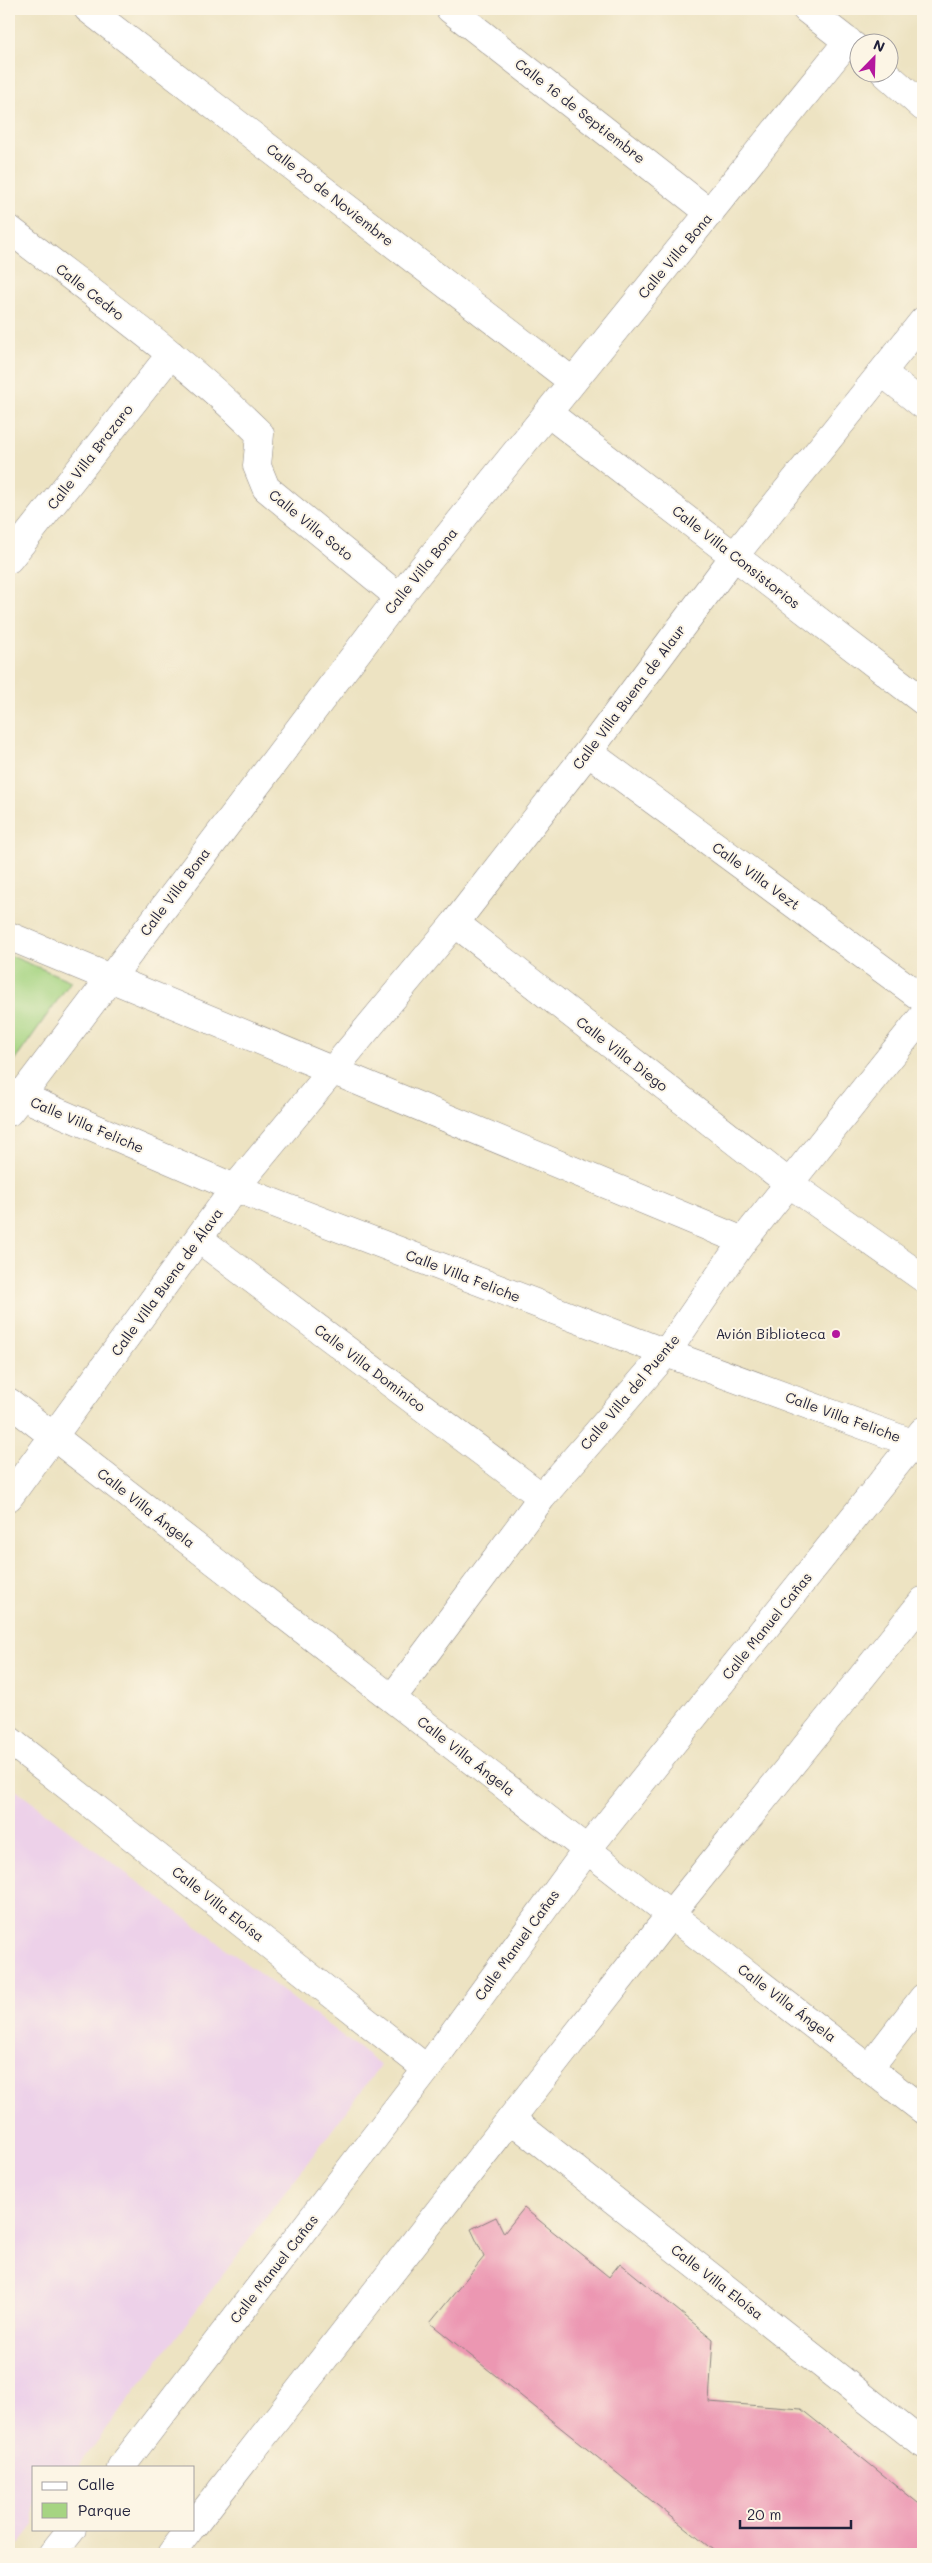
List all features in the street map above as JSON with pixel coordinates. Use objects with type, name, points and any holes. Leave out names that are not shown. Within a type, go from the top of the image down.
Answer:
[{"type":"street","name":"Calle 20 de Noviembre","points":[[88,9],[572,380]]},
{"type":"street","name":"Calle 16 de Septiembre","points":[[450,9],[710,213]]},
{"type":"street","points":[[806,9],[850,43]]},
{"type":"street","name":"Calle Villa Bona","points":[[13,1100],[110,978],[399,597],[548,413],[572,380],[710,213],[850,51]]},
{"type":"street","points":[[895,82],[923,107]]},
{"type":"street","name":"Calle Cedro","points":[[9,229],[171,354]]},
{"type":"street","name":"Calle Villa Buena de Alaur","points":[[331,1071],[455,923],[588,752],[735,555],[923,321]]},
{"type":"street","name":"Calle Villa Brazaro","points":[[9,559],[171,354]]},
{"type":"street","name":"Calle Villa Soto","points":[[171,354],[260,434],[257,466],[266,488],[399,597]]},
{"type":"street","points":[[883,373],[923,405]]},
{"type":"street","name":"Calle Villa Consistorios","points":[[548,413],[923,701]]},
{"type":"street","name":"Calle Villa Vezt","points":[[588,752],[923,999]]},
{"type":"street","name":"Calle Villa Diego","points":[[455,923],[790,1184],[923,1278]]},
{"type":"street","points":[[9,936],[743,1241]]},
{"type":"street","name":"Calle Villa del Puente","points":[[393,1697],[542,1497],[666,1354],[743,1241],[923,1016]]},
{"type":"street","name":"Calle Villa Buena de Álava","points":[[9,1497],[55,1437],[236,1188],[331,1071]]},
{"type":"street","name":"Calle Villa Feliche","points":[[13,1100],[666,1354],[920,1440]]},
{"type":"street","name":"Calle Villa Dominico","points":[[198,1239],[542,1497]]},
{"type":"street","name":"Calle Villa Ángela","points":[[9,1402],[393,1697],[586,1851],[870,2067],[923,2110]]},
{"type":"street","name":"Calle Manuel Cañas","points":[[122,2466],[427,2069],[586,1851],[920,1440]]},
{"type":"street","points":[[195,2524],[670,1915],[923,1601]]},
{"type":"street","name":"Calle Villa Eloísa","points":[[9,1740],[427,2069]]},
{"type":"street","points":[[870,2067],[923,1998]]},
{"type":"street","name":"Calle Villa Eloísa","points":[[510,2119],[923,2444]]},
{"type":"street","points":[[52,2554],[71,2530]]},
{"type":"street","points":[[171,2554],[189,2530]]},
{"type":"shaded area","points":[[9,1785],[381,2065],[79,2466],[32,2466],[32,2528],[11,2554],[9,2554]]},
{"type":"green space","points":[[9,955],[71,981],[9,1069]]},
{"type":"building","points":[[524,2208],[609,2277],[620,2263],[713,2339],[709,2402],[801,2409],[923,2507],[923,2554],[718,2554],[430,2323],[484,2257],[471,2229],[496,2217],[504,2233]]},
{"type":"place","name":"Avión Biblioteca","points":[[836,1334]]}]
